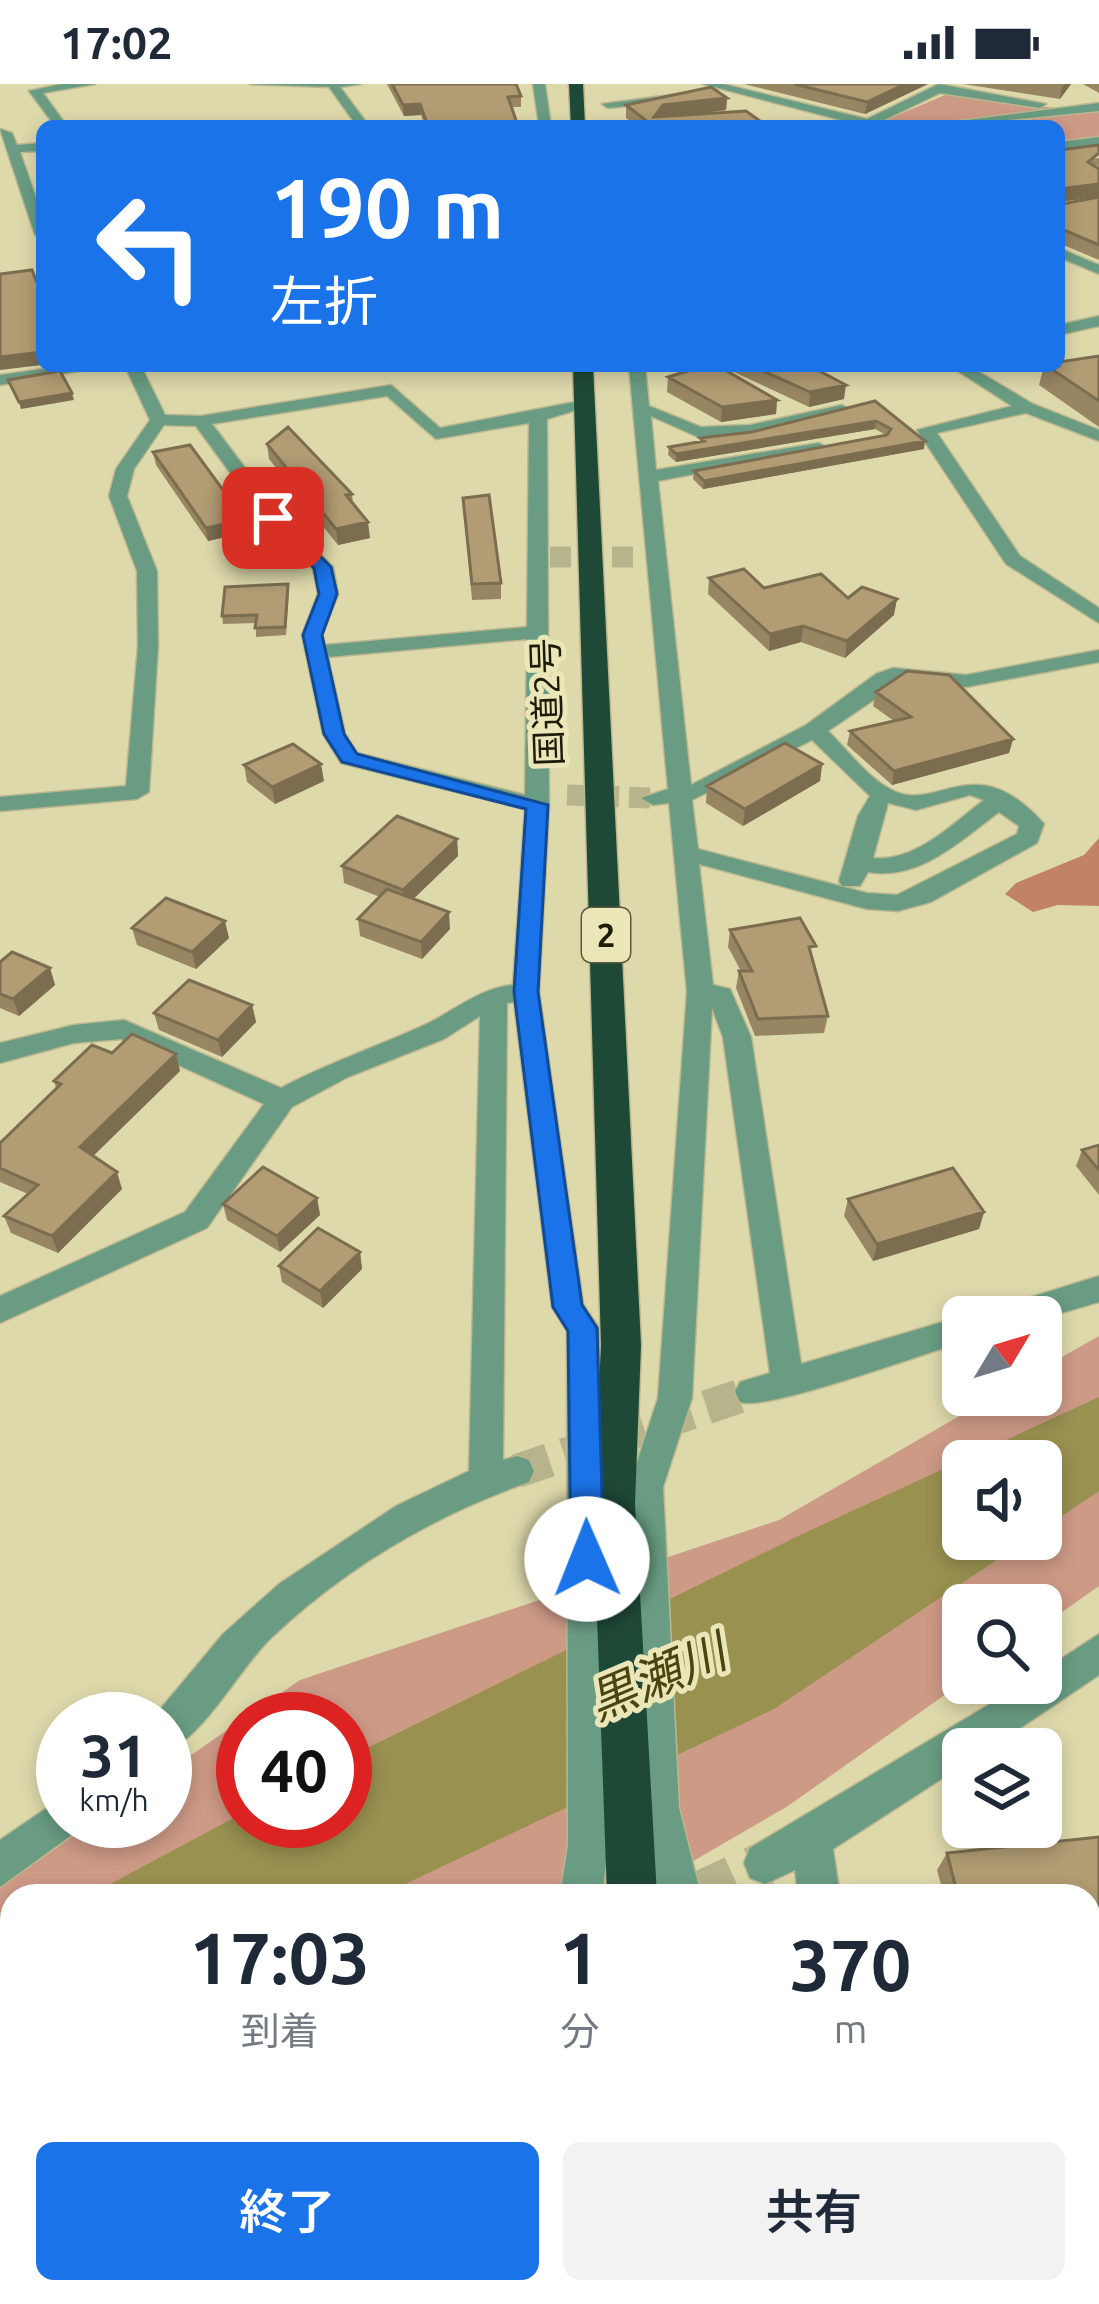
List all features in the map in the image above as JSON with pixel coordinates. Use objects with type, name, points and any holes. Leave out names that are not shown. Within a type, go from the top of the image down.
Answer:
[{"type":"highway","points":[[576,84],[578,120]]},
{"type":"highway","name":"国道2号","points":[[583,372],[621,1345],[616,1501],[624,1828],[631,1884]]},
{"type":"street","points":[[28,87],[89,84]]},
{"type":"street","points":[[256,84],[355,84]]},
{"type":"street","points":[[538,84],[543,120]]},
{"type":"street","points":[[608,84],[608,120]]},
{"type":"street","points":[[334,86],[359,120]]},
{"type":"street","points":[[608,104],[683,97],[715,86],[854,120]]},
{"type":"street","points":[[28,87],[56,120]]},
{"type":"street","points":[[883,120],[943,87],[1071,111]]},
{"type":"street","points":[[1000,120],[1099,107]]},
{"type":"street","points":[[769,114],[811,109]]},
{"type":"street","points":[[0,133],[8,136],[22,206],[36,226]]},
{"type":"street","points":[[1065,145],[1099,141]]},
{"type":"street","points":[[10,149],[36,147]]},
{"type":"street","points":[[1065,255],[1099,270]]},
{"type":"street","points":[[1065,329],[1099,321]]},
{"type":"street","points":[[0,380],[54,372]]},
{"type":"street","points":[[136,372],[159,420]]},
{"type":"street","points":[[616,1501],[675,1398],[700,992],[685,854],[666,798],[646,557],[648,477],[638,372]]},
{"type":"street","points":[[968,372],[1027,408],[1099,436]]},
{"type":"street","points":[[159,420],[201,421],[391,390],[436,434],[585,405]]},
{"type":"street","points":[[652,410],[698,432],[750,430],[858,406]]},
{"type":"street","points":[[786,408],[807,418]]},
{"type":"street","points":[[1027,408],[926,430],[1013,560],[1099,617]]},
{"type":"street","points":[[192,1705],[235,1647],[338,1561],[501,1474],[510,994],[537,799],[535,632],[543,557],[538,416]]},
{"type":"street","points":[[0,803],[137,792],[148,646],[147,571],[118,496],[124,469],[159,420]]},
{"type":"street","points":[[201,421],[273,518],[322,567],[328,594],[312,635],[334,734],[349,758],[537,799],[567,795]]},
{"type":"street","points":[[648,477],[832,446]]},
{"type":"street","points":[[316,652],[535,632]]},
{"type":"street","points":[[666,798],[814,730],[884,679],[901,673],[966,681],[1099,656]]},
{"type":"street","points":[[685,854],[898,904],[922,896],[1028,838],[1033,824],[1000,800],[958,787],[916,802],[882,795],[814,730]]},
{"type":"street","points":[[829,890],[852,881],[862,864],[864,826],[882,795]]},
{"type":"street","points":[[862,864],[878,869],[904,863],[1000,800]]},
{"type":"street","points":[[700,992],[721,995],[737,1037],[788,1385]]},
{"type":"street","points":[[510,994],[568,1307],[583,1328],[616,1501]]},
{"type":"street","points":[[0,1310],[196,1220],[282,1100],[510,994]]},
{"type":"street","points":[[0,1053],[124,1029],[282,1100]]},
{"type":"street","points":[[1062,1300],[1099,1288]]},
{"type":"street","points":[[752,1392],[942,1336]]},
{"type":"street","points":[[765,1863],[812,1843],[883,1792],[1051,1691],[1099,1652]]},
{"type":"street","points":[[588,1884],[624,1828],[670,1884]]},
{"type":"street","points":[[0,1866],[36,1838]]},
{"type":"street","points":[[812,1843],[817,1884]]},
{"type":"shaded area","points":[[950,93],[1059,111],[982,120],[886,120]]},
{"type":"shaded area","points":[[1099,111],[1099,139],[1065,143],[1065,120],[1025,120]]},
{"type":"shaded area","points":[[1099,838],[1099,906],[1058,905],[1033,912],[1005,894],[1016,883],[1084,855]]},
{"type":"shaded area","points":[[1099,1336],[1099,1586],[1062,1612],[1062,1584],[942,1584],[942,1697],[788,1806],[654,1884],[4,1884],[56,1848],[192,1848],[192,1754],[216,1738],[216,1848],[372,1848],[372,1692],[282,1692],[300,1680],[779,1520],[960,1416],[1062,1416],[1062,1357]]},
{"type":"water","points":[[1099,1397],[1099,1491],[1062,1516],[1062,1440],[1006,1440]]},
{"type":"water","name":"黒瀬川","points":[[942,1470],[942,1560],[997,1560],[961,1584],[942,1584],[942,1597],[774,1709],[405,1884],[110,1884],[178,1848],[192,1848],[192,1840],[216,1827],[216,1848],[372,1848],[372,1746]]},
{"type":"building","points":[[392,84],[516,84],[521,96],[508,97],[516,120],[426,120],[420,104],[403,105]]},
{"type":"building","points":[[794,84],[905,84],[867,102]]},
{"type":"building","points":[[711,87],[727,98],[663,105],[654,117],[746,111],[759,120],[645,120],[626,105]]},
{"type":"building","points":[[1099,145],[1099,153],[1088,162],[1099,169],[1099,184],[1065,188],[1065,149]]},
{"type":"building","points":[[1099,197],[1099,245],[1065,230],[1065,203]]},
{"type":"building","points":[[32,270],[36,353],[0,357],[0,274]]},
{"type":"building","points":[[1099,356],[1099,401],[1056,372],[1065,372],[1065,361]]},
{"type":"building","points":[[61,372],[72,393],[19,402],[8,380]]},
{"type":"building","points":[[684,372],[728,372],[777,400],[722,407],[668,377]]},
{"type":"building","points":[[765,372],[821,372],[846,385],[810,392]]},
{"type":"building","points":[[875,401],[925,441],[704,481],[694,471],[887,435],[891,429],[876,421],[676,454],[669,447],[752,432]]},
{"type":"building","points":[[288,427],[352,494],[346,495],[368,522],[336,529],[267,444]]},
{"type":"building","points":[[190,445],[245,520],[206,528],[153,452]]},
{"type":"building","points":[[489,495],[501,583],[472,584],[463,498]]},
{"type":"building","points":[[744,569],[764,588],[821,574],[848,598],[862,587],[897,599],[847,641],[803,626],[770,634],[709,578]]},
{"type":"building","points":[[288,584],[285,627],[255,628],[257,615],[222,616],[225,587]]},
{"type":"building","points":[[907,671],[949,675],[1013,739],[894,771],[850,731],[911,717],[876,692]]},
{"type":"building","points":[[785,743],[822,764],[745,809],[707,786]]},
{"type":"building","points":[[293,744],[321,764],[272,787],[244,765]]},
{"type":"building","points":[[397,816],[457,839],[403,890],[342,866]]},
{"type":"building","points":[[387,889],[449,912],[421,942],[358,919]]},
{"type":"building","points":[[166,898],[225,921],[192,952],[132,928]]},
{"type":"building","points":[[800,918],[816,946],[809,947],[828,1016],[758,1019],[739,971],[752,971],[730,930]]},
{"type":"building","points":[[12,952],[50,968],[13,999],[0,994],[0,962]]},
{"type":"building","points":[[189,980],[252,1005],[218,1040],[154,1013]]},
{"type":"building","points":[[132,1034],[176,1054],[80,1147],[117,1172],[52,1236],[4,1216],[38,1185],[0,1168],[0,1143],[61,1084],[54,1081],[92,1045],[112,1053]]},
{"type":"building","points":[[1099,1145],[1099,1170],[1082,1150]]},
{"type":"building","points":[[263,1167],[317,1198],[277,1236],[223,1204]]},
{"type":"building","points":[[953,1168],[984,1212],[877,1244],[848,1199]]},
{"type":"building","points":[[318,1228],[360,1252],[320,1291],[279,1266]]},
{"type":"building","points":[[1099,1837],[1099,1884],[955,1884],[947,1853],[1062,1848],[1062,1841]]},
{"type":"tunnel","points":[[550,557],[636,557]]},
{"type":"tunnel","points":[[567,795],[653,798]]},
{"type":"tunnel","points":[[517,1471],[752,1392]]},
{"type":"tunnel","points":[[720,1884],[765,1863]]},
{"type":"route","points":[[273,518],[322,567],[328,594],[312,635],[334,734],[349,758],[537,805],[526,992],[568,1307],[583,1328],[587,1559]]}]
